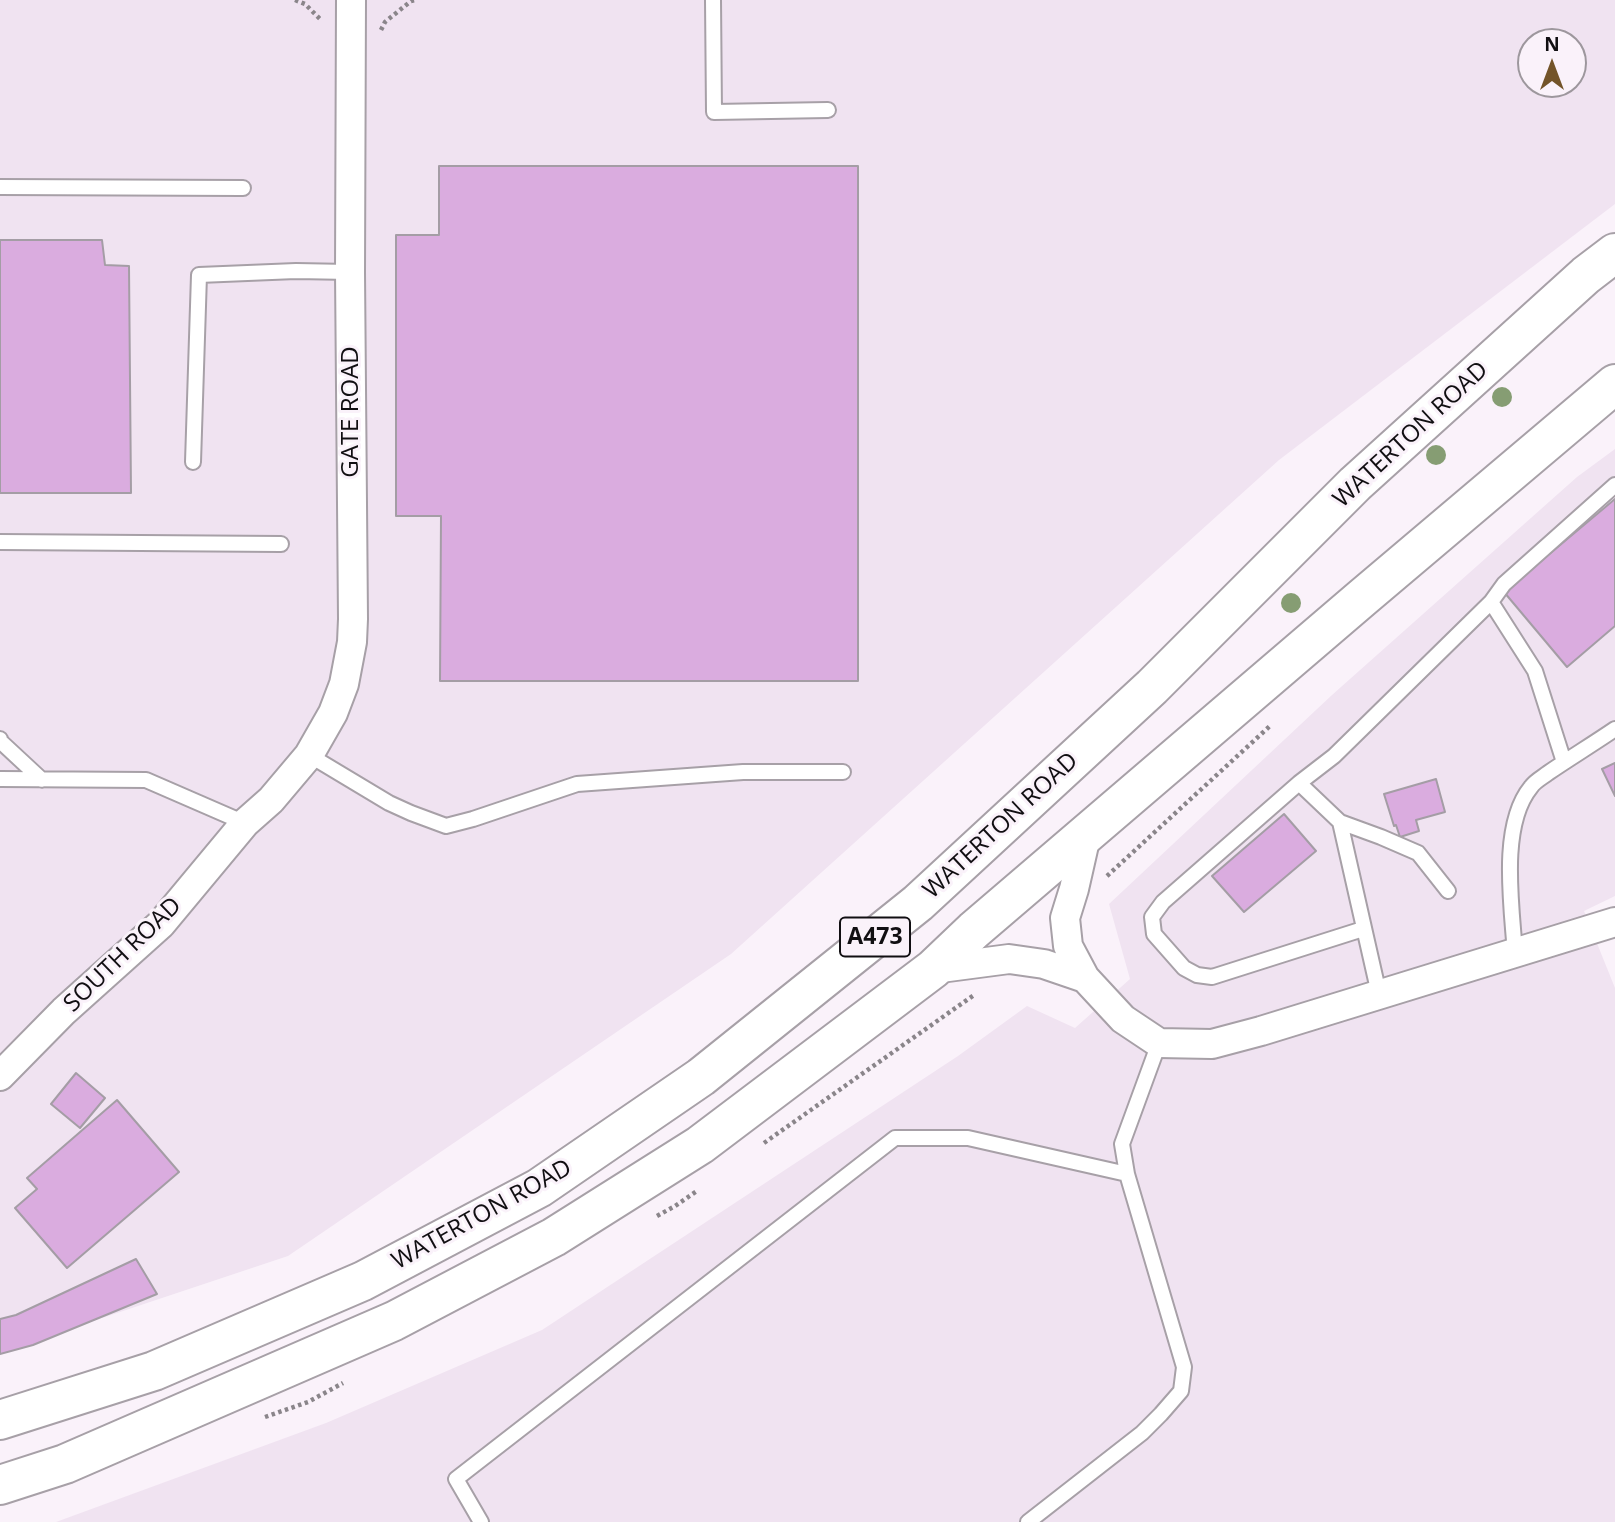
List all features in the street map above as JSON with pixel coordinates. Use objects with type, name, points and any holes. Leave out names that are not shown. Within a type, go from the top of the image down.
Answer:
[{"type":"main road","name":"WATERTON ROAD","points":[[0,1420],[154,1371],[363,1282],[539,1188],[701,1077],[918,902],[1152,687],[1355,484],[1586,275],[1615,253]]},
{"type":"main road","name":"WATERTON ROAD","points":[[0,1485],[65,1464],[394,1321],[554,1237],[700,1145],[933,969],[974,930],[1615,384]]},
{"type":"street","name":"GATE ROAD","points":[[271,800],[309,755],[333,713],[344,684],[352,642],[351,0]]},
{"type":"street","name":"SOUTH ROAD","points":[[0,1076],[64,1011],[161,924],[245,823],[271,800]]},
{"type":"street","points":[[1086,835],[1065,918],[1068,946],[1085,978],[1123,1019],[1159,1043],[1212,1044],[1261,1031],[1615,922]]},
{"type":"street","points":[[933,969],[1009,959],[1044,964],[1085,978]]},
{"type":"lane","points":[[713,0],[714,112],[828,110]]},
{"type":"lane","points":[[0,187],[243,188]]},
{"type":"lane","points":[[192,462],[199,275],[350,272]]},
{"type":"lane","points":[[1363,929],[1213,977],[1197,975],[1184,968],[1154,934],[1152,917],[1163,902],[1299,783],[1334,756],[1491,602],[1504,584],[1615,485]]},
{"type":"lane","points":[[0,542],[281,544]]},
{"type":"lane","points":[[1491,602],[1535,671],[1564,762]]},
{"type":"lane","points":[[1515,954],[1511,844],[1520,807],[1532,786],[1615,729]]},
{"type":"lane","points":[[0,738],[0,741],[42,780]]},
{"type":"lane","points":[[309,755],[389,803],[446,827],[577,784],[743,772],[843,772]]},
{"type":"lane","points":[[0,779],[146,780],[245,823]]},
{"type":"lane","points":[[1299,783],[1340,822],[1381,836],[1418,853],[1448,891]]},
{"type":"lane","points":[[1340,822],[1378,994]]},
{"type":"lane","points":[[1028,1522],[1142,1433],[1181,1391],[1184,1367],[1127,1174],[1122,1144],[1159,1043]]},
{"type":"lane","points":[[481,1522],[456,1479],[895,1138],[968,1138],[1127,1174]]},
{"type":"path","points":[[376,39],[385,22],[416,0]]},
{"type":"shaded area","points":[[0,0],[1615,0],[1615,204],[1279,460],[731,954],[288,1256],[0,1352]]},
{"type":"shaded area","points":[[1615,449],[1615,896],[1584,911],[1615,988],[1615,1522],[56,1522],[326,1423],[542,1330],[958,1056],[1027,1006],[1075,1028],[1130,979],[1109,904],[1332,695],[1577,477]]},
{"type":"building","points":[[439,166],[858,166],[858,681],[440,681],[441,516],[396,516],[396,235],[439,235]]},
{"type":"building","points":[[0,240],[102,240],[105,265],[129,266],[131,493],[0,493]]},
{"type":"building","points":[[1615,499],[1615,626],[1567,667],[1504,592]]},
{"type":"building","points":[[1615,763],[1615,796],[1602,769]]},
{"type":"building","points":[[1436,779],[1445,812],[1416,820],[1419,831],[1400,837],[1384,794]]},
{"type":"building","points":[[1284,814],[1316,851],[1244,912],[1212,876]]},
{"type":"building","points":[[76,1073],[105,1098],[80,1128],[51,1104]]},
{"type":"building","points":[[117,1100],[179,1172],[67,1268],[15,1208],[37,1189],[27,1178]]},
{"type":"building","points":[[136,1259],[157,1294],[33,1345],[0,1354],[0,1319],[16,1315]]}]
